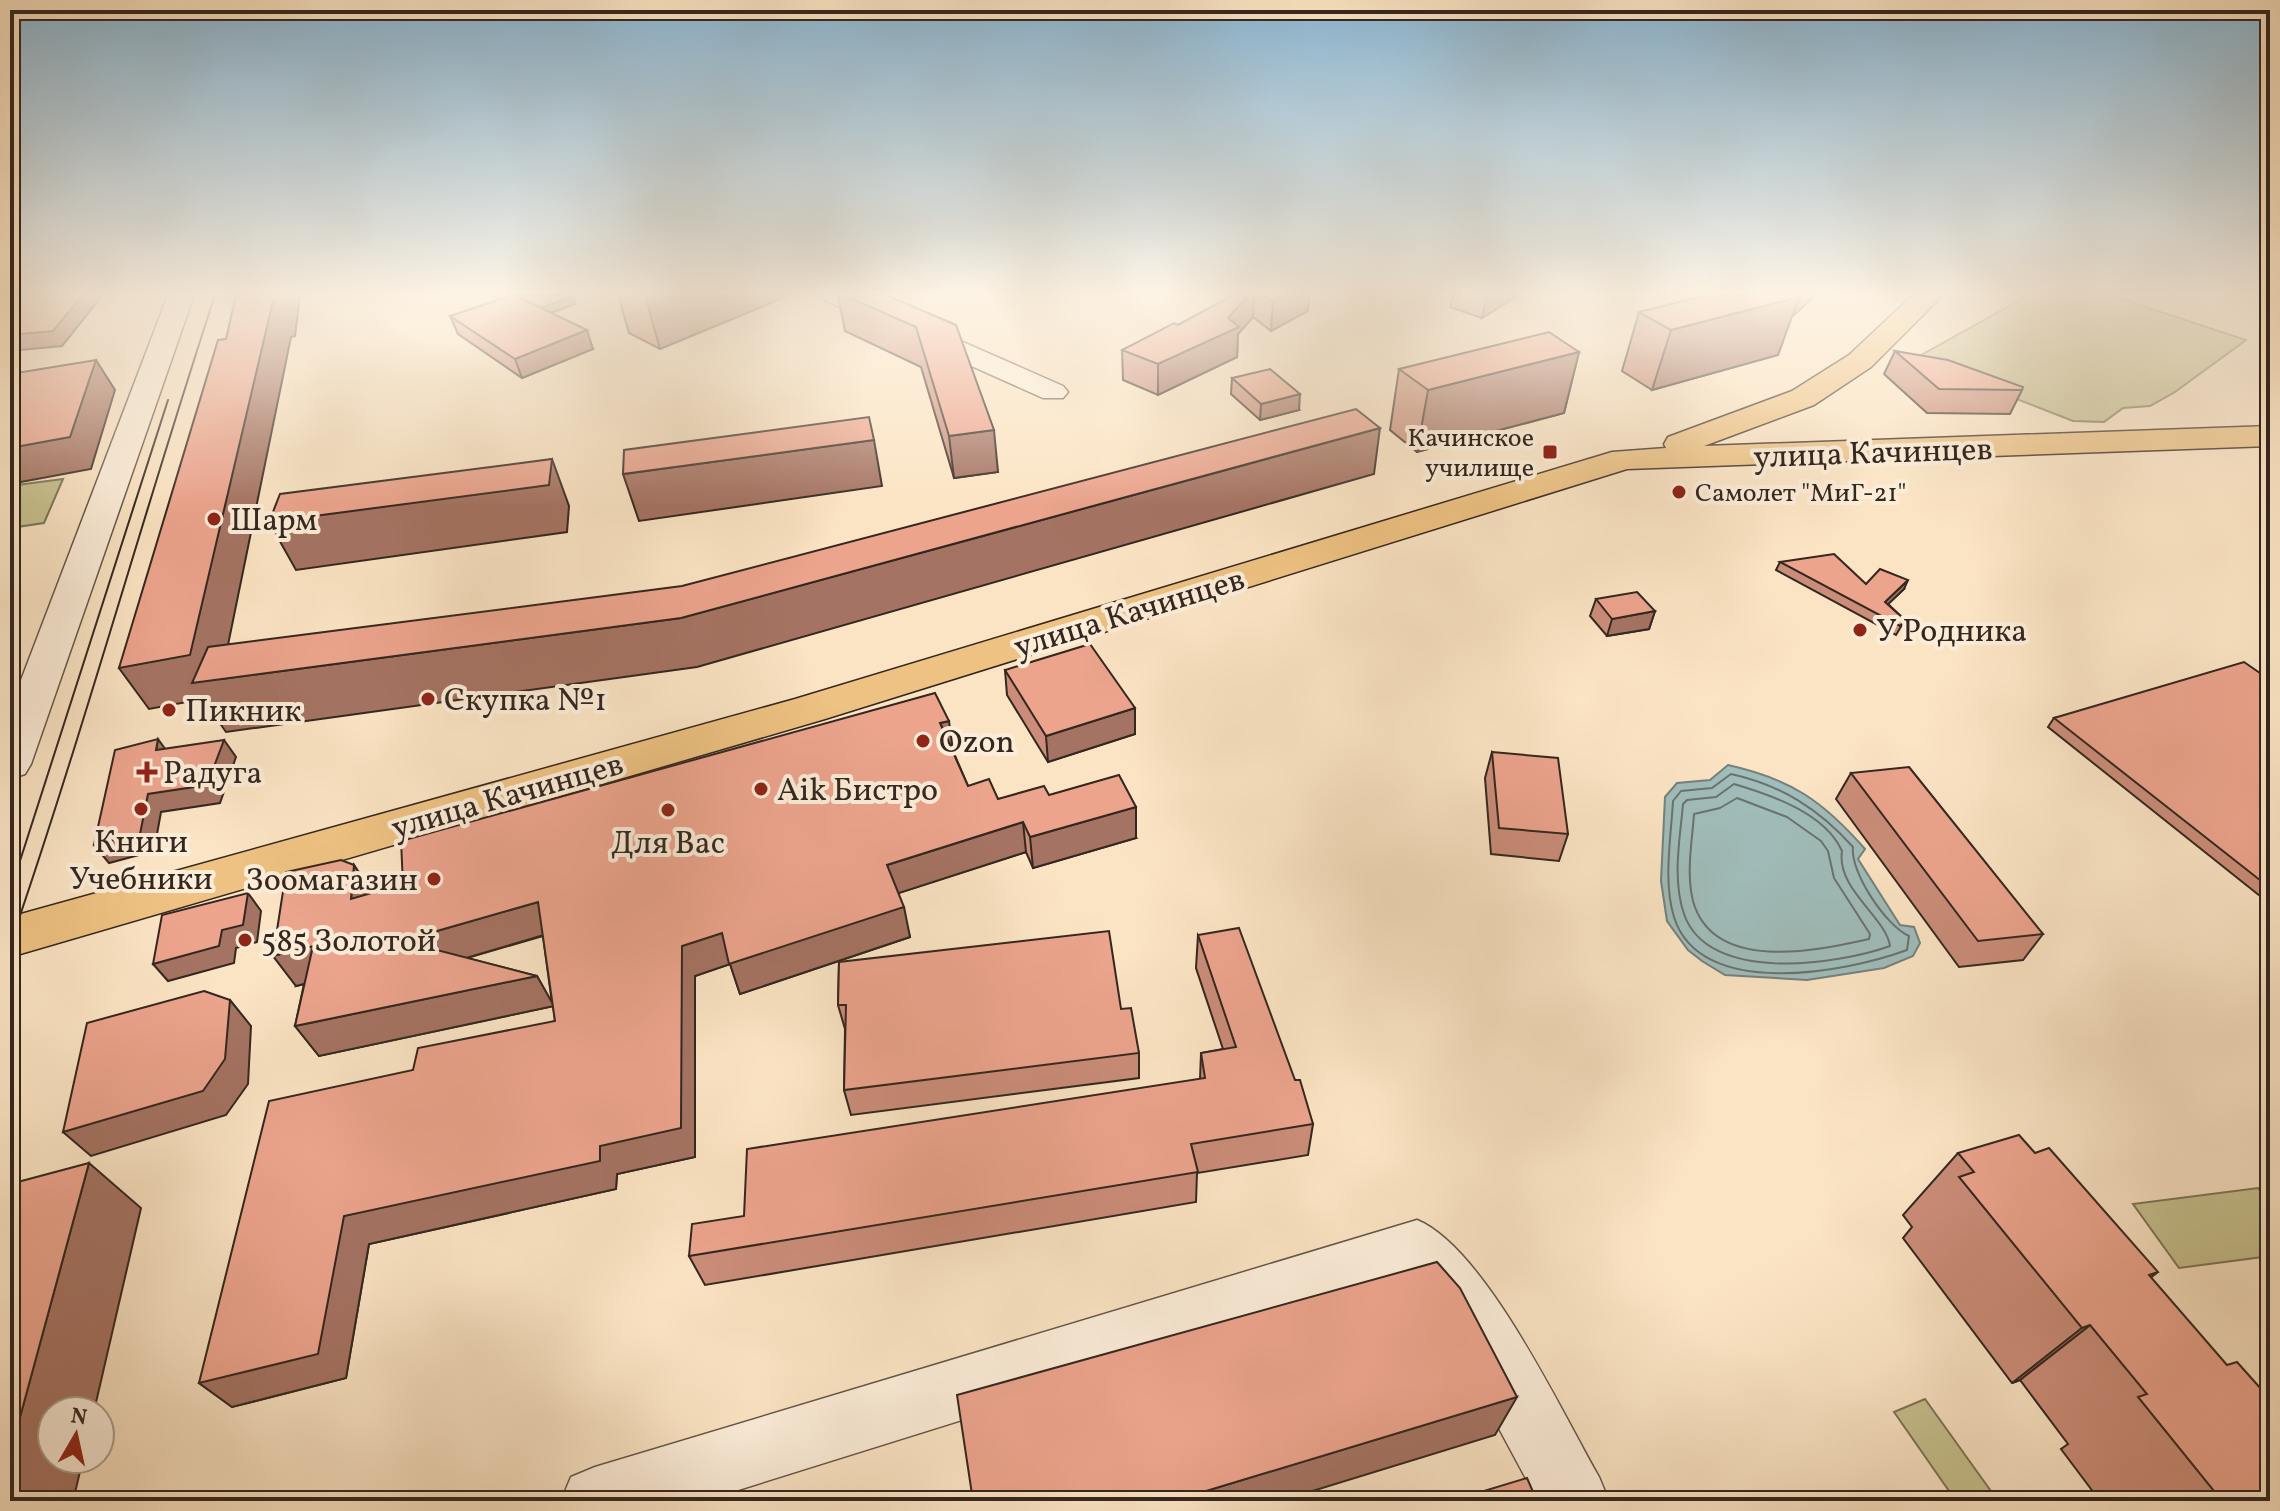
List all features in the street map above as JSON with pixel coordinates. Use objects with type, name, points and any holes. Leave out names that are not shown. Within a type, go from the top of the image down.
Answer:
[{"type":"main road","points":[[1624,459],[1690,442],[1803,398],[1853,366]]},
{"type":"main road","name":"улица Качинцев","points":[[10,937],[810,709],[1624,459],[2270,436]]},
{"type":"street","points":[[10,764],[155,366]]},
{"type":"street","points":[[993,366],[1053,392]]},
{"type":"street","points":[[595,1501],[1417,1249],[1467,1306],[1575,1501]]},
{"type":"shaded area","points":[[1931,366],[2211,366],[2150,406],[2123,408],[2104,422],[2073,421]]},
{"type":"shaded area","points":[[63,479],[44,523],[10,528],[10,486]]},
{"type":"shaded area","points":[[2258,1188],[2270,1203],[2270,1256],[2179,1268],[2133,1204]]},
{"type":"shaded area","points":[[1925,1399],[1998,1501],[1956,1501],[1894,1412]]},
{"type":"water","points":[[1728,765],[1788,785],[1820,805],[1850,832],[1865,849],[1858,859],[1900,925],[1914,927],[1920,943],[1913,956],[1884,968],[1807,980],[1725,975],[1688,950],[1667,921],[1661,881],[1665,797],[1677,783],[1710,780]]},
{"type":"building","points":[[62,366],[94,366],[70,437],[10,448],[10,374]]},
{"type":"building","points":[[210,366],[258,366],[190,655],[119,668]]},
{"type":"building","points":[[928,366],[971,366],[994,430],[949,436]]},
{"type":"building","points":[[1413,366],[1525,366],[1428,390],[1399,369]]},
{"type":"building","points":[[1912,366],[1963,366],[2023,387],[2022,390],[1939,389]]},
{"type":"building","points":[[1270,369],[1300,394],[1261,404],[1232,378]]},
{"type":"building","points":[[1356,409],[1380,428],[681,618],[192,683],[208,647],[682,586]]},
{"type":"building","points":[[869,417],[874,440],[623,474],[624,450]]},
{"type":"building","points":[[552,459],[549,485],[269,522],[280,494]]},
{"type":"building","points":[[1834,554],[1866,584],[1880,569],[1908,580],[1885,602],[1905,620],[1900,626],[1780,562]]},
{"type":"building","points":[[1637,592],[1655,611],[1612,619],[1596,599]]},
{"type":"building","points":[[1090,644],[1135,708],[1046,736],[1005,670]]},
{"type":"building","points":[[2244,662],[2270,680],[2270,888],[2054,718]]},
{"type":"building","points":[[935,693],[949,721],[940,723],[968,786],[989,779],[998,799],[1044,786],[1049,795],[1119,775],[1136,807],[1030,837],[1023,822],[887,865],[904,907],[729,964],[722,933],[682,946],[681,1128],[600,1146],[600,1161],[344,1216],[318,1354],[199,1383],[269,1101],[413,1070],[418,1048],[555,1021],[538,902],[402,941],[537,976],[295,1026],[313,946],[273,956],[286,872],[341,860],[354,865],[351,899],[403,884],[401,841]]},
{"type":"building","points":[[158,739],[156,750],[224,740],[207,785],[148,794],[140,834],[94,845],[115,750]]},
{"type":"building","points":[[1492,752],[1558,758],[1568,834],[1499,828]]},
{"type":"building","points":[[1909,767],[2043,934],[1978,941],[1851,773]]},
{"type":"building","points":[[248,893],[243,925],[222,930],[219,946],[153,964],[162,915]]},
{"type":"building","points":[[1239,928],[1295,1080],[1300,1080],[1313,1124],[1191,1144],[1198,1172],[689,1256],[692,1224],[744,1216],[747,1149],[1205,1078],[1201,1053],[1236,1047],[1198,935]]},
{"type":"building","points":[[1109,931],[1121,1009],[1131,1008],[1139,1053],[844,1090],[846,1005],[838,1005],[839,962]]},
{"type":"building","points":[[204,991],[230,1000],[225,1059],[203,1091],[63,1132],[87,1023]]},
{"type":"building","points":[[2019,1135],[2035,1153],[2049,1148],[2158,1272],[2149,1275],[2227,1365],[2237,1362],[2270,1399],[2270,1501],[2222,1501],[2138,1397],[2147,1394],[2090,1325],[2082,1328],[1959,1177],[1974,1172],[1958,1153]]},
{"type":"building","points":[[89,1163],[10,1454],[10,1184]]},
{"type":"building","points":[[1437,1262],[1460,1288],[1517,1397],[1173,1501],[973,1501],[957,1395]]},
{"type":"building","points":[[1527,1478],[1537,1501],[1451,1501]]},
{"type":"tram line","points":[[10,945],[192,366]]},
{"type":"tram line","points":[[10,892],[168,400]]},
{"type":"place","name":"Качинское училище","points":[[1550,452]]},
{"type":"place","name":"Самолет \"МиГ-21\"","points":[[1679,492]]},
{"type":"place","name":"Шарм","points":[[214,519]]},
{"type":"place","name":"У Родника","points":[[1860,630]]},
{"type":"place","name":"Скупка №1","points":[[428,699]]},
{"type":"place","name":"Пикник","points":[[169,710]]},
{"type":"place","name":"Ozon","points":[[923,741]]},
{"type":"place","name":"Радуга","points":[[147,772]]},
{"type":"place","name":"Aik Бистро","points":[[761,789]]},
{"type":"place","name":"Книги Учебники","points":[[141,809]]},
{"type":"place","name":"Для Вас","points":[[668,810]]},
{"type":"place","name":"Зоомагазин","points":[[434,879]]},
{"type":"place","name":"585 Золотой","points":[[245,940]]}]
